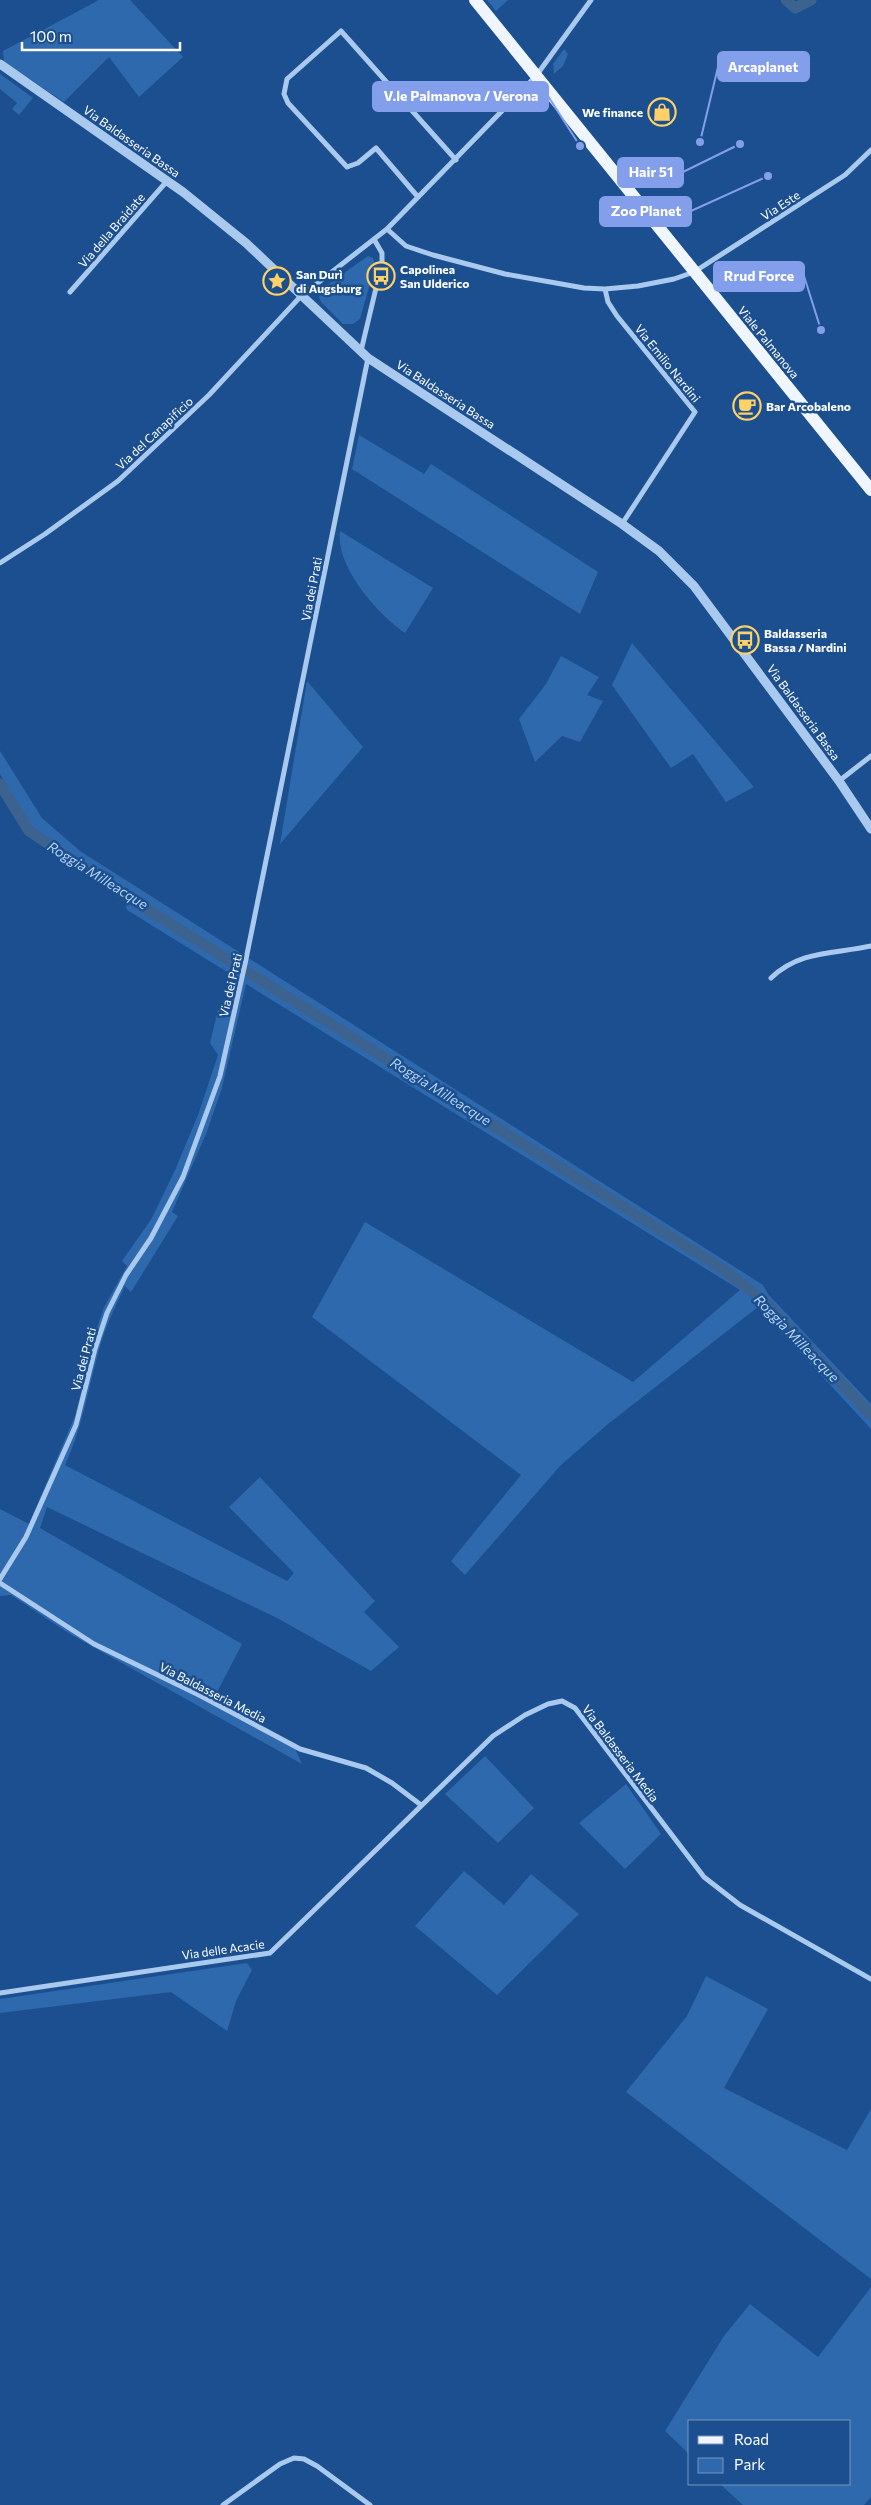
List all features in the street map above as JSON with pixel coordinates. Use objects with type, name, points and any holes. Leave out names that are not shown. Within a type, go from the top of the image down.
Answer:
[{"type":"main road","name":"Viale Palmanova","points":[[475,0],[871,490]]},
{"type":"street","name":"Via del Canapificio","points":[[0,563],[85,506],[148,455],[208,395],[301,296],[387,229],[536,76],[590,0]]},
{"type":"street","points":[[418,197],[376,148],[358,163],[347,167],[288,102],[284,94],[287,79],[341,31],[456,160]]},
{"type":"street","name":"Via Baldasseria Bassa","points":[[0,64],[167,181],[246,243],[364,354],[622,524],[659,551],[694,586],[839,781],[871,829]]},
{"type":"street","name":"Via Este","points":[[694,272],[845,175],[871,150]]},
{"type":"street","name":"Via della Braidate","points":[[70,292],[167,181]]},
{"type":"street","points":[[387,229],[406,246],[432,255],[531,279],[605,289],[653,284],[694,272]]},
{"type":"street","name":"Via dei Prati","points":[[0,1579],[26,1537],[76,1425],[94,1349],[107,1313],[126,1275],[151,1238],[183,1178],[220,1076],[245,964],[382,263],[382,253],[374,240]]},
{"type":"street","name":"Via Emilio Nardini","points":[[605,289],[608,302],[617,316],[695,412],[622,524]]},
{"type":"street","name":"Via Baldasseria Bassa","points":[[839,781],[871,756]]},
{"type":"street","points":[[771,978],[786,965],[804,957],[871,946]]},
{"type":"street","name":"Via Baldasseria Media","points":[[0,1583],[94,1644],[201,1696],[300,1749],[366,1768],[392,1783],[421,1805],[493,1736],[538,1708],[556,1702],[566,1702],[578,1712],[693,1864],[719,1890],[740,1905],[871,1979]]},
{"type":"street","name":"Via delle Acacie","points":[[0,1993],[230,1958],[265,1956],[275,1950],[421,1805]]},
{"type":"street","points":[[223,2505],[280,2464],[294,2458],[304,2459],[317,2466],[370,2505]]},
{"type":"green space","points":[[99,0],[130,0],[183,57],[139,97],[109,57],[64,102],[4,62],[3,51]]},
{"type":"green space","points":[[487,0],[508,0],[496,11]]},
{"type":"green space","points":[[564,49],[568,54],[563,66],[554,74],[553,64]]},
{"type":"green space","points":[[0,74],[33,98],[19,115],[12,109],[17,103],[0,89]]},
{"type":"green space","points":[[368,256],[373,258],[375,266],[360,319],[353,324],[343,324],[321,302],[319,297],[321,289]]},
{"type":"green space","points":[[359,435],[424,474],[431,464],[598,572],[580,614],[352,469]]},
{"type":"green space","points":[[340,531],[433,588],[405,633],[371,602],[351,574],[340,545]]},
{"type":"green space","points":[[632,643],[754,787],[726,802],[693,754],[671,768],[612,685]]},
{"type":"green space","points":[[561,656],[599,677],[587,695],[603,701],[580,742],[562,736],[535,762],[519,719],[546,684]]},
{"type":"green space","points":[[307,681],[363,747],[280,844]]},
{"type":"green space","points":[[0,751],[42,818],[80,851],[763,1285],[768,1294],[871,1404],[871,1429],[758,1307],[608,1424],[560,1466],[465,1575],[451,1561],[521,1475],[312,1317],[365,1222],[633,1382],[740,1290],[246,984],[222,1088],[206,1134],[172,1212],[178,1216],[131,1292],[125,1286],[114,1310],[101,1342],[80,1423],[65,1465],[287,1581],[294,1573],[229,1507],[260,1477],[375,1601],[364,1612],[399,1647],[371,1671],[279,1619],[47,1507],[40,1528],[242,1644],[213,1700],[293,1744],[302,1764],[70,1634],[11,1595],[0,1596],[0,1509],[29,1524],[75,1416],[104,1307],[127,1266],[122,1261],[152,1218],[176,1168],[198,1115],[218,1055],[210,1043],[218,1010],[226,1003],[232,975],[127,910],[124,900],[33,838],[38,833],[23,815],[0,774]]},
{"type":"green space","points":[[485,1756],[534,1808],[498,1843],[445,1794]]},
{"type":"green space","points":[[626,1784],[661,1834],[625,1869],[579,1823]]},
{"type":"green space","points":[[464,1871],[504,1905],[531,1874],[579,1914],[497,1995],[415,1926]]},
{"type":"green space","points":[[247,1963],[252,1970],[236,2001],[227,2031],[171,1992],[0,2013],[0,1999]]},
{"type":"green space","points":[[706,1976],[768,2009],[724,2088],[847,2150],[871,2109],[871,2279],[626,2092],[687,2016]]},
{"type":"green space","points":[[871,2287],[871,2497],[864,2505],[743,2505],[721,2485],[851,2485],[851,2420],[688,2420],[688,2453],[665,2431],[724,2336],[750,2304],[818,2357]]},
{"type":"waterway","points":[[786,0],[795,8],[811,0]]},
{"type":"waterway","name":"Roggia Milleacque","points":[[0,784],[29,831],[134,901],[721,1268],[762,1299],[871,1415]]},
{"type":"place","name":"We finance","points":[[662,112]]},
{"type":"place","name":"Arcaplanet","points":[[700,142]]},
{"type":"place","name":"Hair 51","points":[[740,144]]},
{"type":"place","name":"V.le Palmanova / Verona","points":[[580,146]]},
{"type":"place","name":"Zoo Planet","points":[[768,176]]},
{"type":"place","name":"Capolinea San Ulderico","points":[[381,276]]},
{"type":"place","name":"San Durì di Augsburg","points":[[277,281]]},
{"type":"place","name":"Rrud Force","points":[[821,330]]},
{"type":"place","name":"Bar Arcobaleno","points":[[747,406]]},
{"type":"place","name":"Baldasseria Bassa / Nardini","points":[[745,640]]}]
